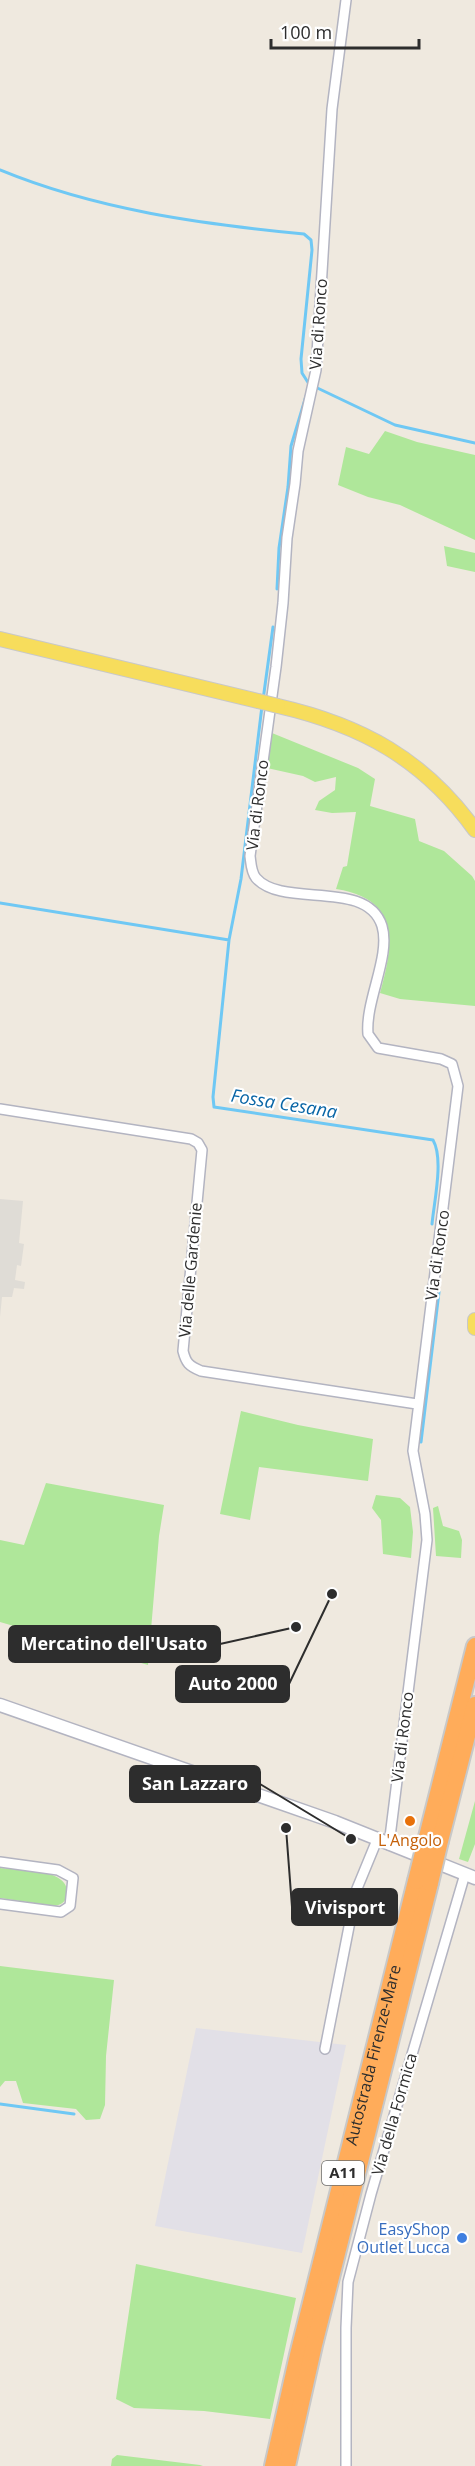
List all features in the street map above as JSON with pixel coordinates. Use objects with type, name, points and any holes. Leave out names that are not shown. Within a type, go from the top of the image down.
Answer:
[{"type":"highway","name":"Autostrada Firenze-Mare","points":[[273,2466],[300,2343],[434,1839],[475,1646]]},
{"type":"highway","name":"Autostrada Firenze-Mare","points":[[434,1839],[475,1705]]},
{"type":"highway","name":"Autostrada Firenze-Mare","points":[[287,2466],[423,1882]]},
{"type":"main road","points":[[0,639],[278,706],[347,726],[395,751],[431,779],[461,810],[475,830]]},
{"type":"main road","points":[[475,1320],[475,1328]]},
{"type":"main road","points":[[0,1705],[259,1794],[470,1876]]},
{"type":"street","name":"Via di Ronco","points":[[325,2049],[356,1891],[383,1842],[427,1540],[425,1514],[413,1451],[458,1086],[452,1064],[441,1059],[378,1048],[368,1034],[369,1014],[384,939],[382,926],[371,908],[354,900],[280,890],[262,883],[255,877],[250,856],[276,668],[287,538],[298,451],[316,370],[332,110],[345,0]]},
{"type":"street","name":"Via delle Gardenie","points":[[0,1109],[191,1139],[198,1143],[202,1150],[183,1351],[186,1362],[192,1367],[201,1371],[417,1404]]},
{"type":"street","points":[[0,1862],[64,1872],[73,1878],[73,1893],[70,1906],[61,1912],[0,1904]]},
{"type":"street","name":"Via della Formica","points":[[346,2466],[348,2282],[371,2194],[470,1876]]},
{"type":"shaded area","points":[[0,1199],[23,1201],[19,1243],[24,1244],[21,1266],[17,1265],[15,1280],[25,1282],[24,1289],[14,1288],[12,1297],[2,1297],[0,1317]]},
{"type":"shaded area","points":[[196,2028],[346,2045],[302,2253],[155,2226]]},
{"type":"green space","points":[[385,431],[417,442],[475,455],[475,540],[400,505],[368,497],[338,485],[346,447],[369,454]]},
{"type":"green space","points":[[444,546],[475,553],[475,572],[447,566]]},
{"type":"green space","points":[[272,733],[358,768],[375,779],[370,806],[415,819],[419,841],[444,851],[472,876],[475,881],[475,1006],[400,999],[380,993],[385,975],[389,941],[382,913],[372,902],[357,894],[336,889],[343,867],[347,866],[356,812],[332,813],[315,810],[319,801],[335,790],[336,777],[315,782],[303,776],[267,768]]},
{"type":"green space","points":[[241,1411],[298,1425],[373,1439],[368,1481],[259,1467],[250,1520],[220,1514]]},
{"type":"green space","points":[[46,1483],[164,1505],[159,1536],[148,1665],[0,1622],[0,1540],[24,1545]]},
{"type":"green space","points":[[376,1495],[400,1498],[410,1507],[413,1532],[411,1558],[383,1554],[381,1520],[372,1508]]},
{"type":"green space","points":[[438,1506],[443,1526],[459,1531],[462,1540],[461,1558],[436,1556],[433,1508]]},
{"type":"green space","points":[[475,1801],[475,1844],[468,1862],[459,1859]]},
{"type":"green space","points":[[0,1868],[30,1870],[52,1875],[66,1886],[66,1899],[55,1906],[0,1898]]},
{"type":"green space","points":[[0,1966],[114,1980],[106,2056],[105,2105],[100,2119],[86,2120],[76,2109],[23,2103],[16,2081],[5,2081],[0,2087]]},
{"type":"green space","points":[[136,2264],[296,2298],[270,2419],[204,2411],[134,2408],[116,2399]]},
{"type":"green space","points":[[117,2455],[203,2466],[111,2466],[112,2459]]},
{"type":"waterway","points":[[0,170],[37,184],[112,205],[188,220],[304,234],[311,240],[312,250],[301,359],[302,373],[309,384],[395,425],[475,443]]},
{"type":"waterway","points":[[277,589],[279,548],[288,487],[291,446],[306,396]]},
{"type":"waterway","points":[[263,700],[273,627]]},
{"type":"waterway","name":"Fossa Cesana","points":[[262,706],[241,879],[229,940],[213,1097],[214,1107],[433,1140],[438,1158],[438,1169],[432,1224]]},
{"type":"waterway","points":[[0,903],[229,940]]},
{"type":"waterway","name":"Fossa Cesana","points":[[421,1442],[439,1292]]},
{"type":"waterway","points":[[0,2104],[74,2114]]},
{"type":"place","name":"Auto 2000","points":[[332,1594]]},
{"type":"place","name":"Mercatino dell'Usato","points":[[296,1627]]},
{"type":"place","name":"L'Angolo","points":[[410,1821]]},
{"type":"place","name":"Vivisport","points":[[286,1828]]},
{"type":"place","name":"San Lazzaro","points":[[351,1839]]},
{"type":"place","name":"EasyShop Outlet Lucca","points":[[462,2238]]}]
